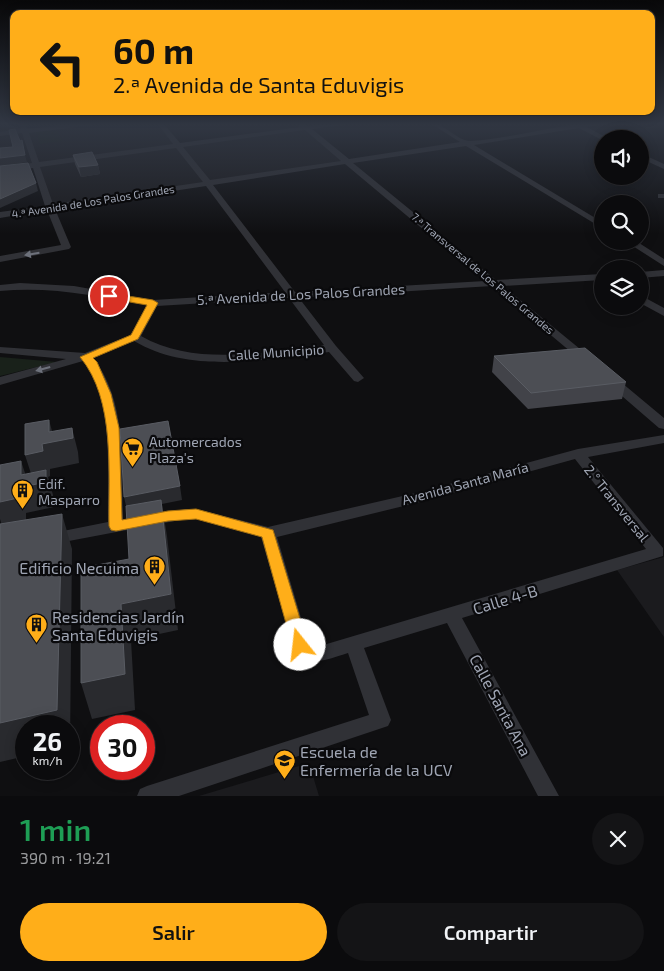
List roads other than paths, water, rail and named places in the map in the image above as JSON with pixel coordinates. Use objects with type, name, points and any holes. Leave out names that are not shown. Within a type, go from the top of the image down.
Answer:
[{"type":"street","points":[[0,259],[66,247],[34,160]]},
{"type":"street","points":[[0,170],[70,160]]},
{"type":"street","points":[[189,160],[332,348],[358,378]]},
{"type":"street","name":"4.ª Avenida de Los Palos Grandes","points":[[0,215],[353,160]]},
{"type":"street","points":[[494,160],[594,220]]},
{"type":"street","points":[[650,160],[664,167]]},
{"type":"street","name":"7.ª Transversal de Los Palos Grandes","points":[[347,161],[496,283],[664,425]]},
{"type":"street","points":[[643,250],[664,263]]},
{"type":"street","points":[[649,274],[664,273]]},
{"type":"street","name":"5.ª Avenida de Los Palos Grandes","points":[[0,288],[20,286],[74,288],[153,303],[594,277]]},
{"type":"street","points":[[0,381],[86,357],[135,337],[153,303]]},
{"type":"street","points":[[649,304],[664,313]]},
{"type":"street","name":"Calle Municipio","points":[[135,337],[158,350],[204,356],[253,356],[332,348]]},
{"type":"street","points":[[0,350],[86,357],[92,362],[106,394],[113,428],[116,526]]},
{"type":"street","name":"Avenida Santa María","points":[[268,533],[420,497],[578,454],[664,439]]},
{"type":"street","name":"2.° Transversal","points":[[578,454],[657,552]]},
{"type":"street","points":[[35,541],[168,516],[196,514],[268,533]]},
{"type":"street","name":"Calle 4-B","points":[[268,533],[300,645],[309,652],[320,654],[657,552]]},
{"type":"street","name":"Calle Santa Ana","points":[[452,615],[550,796]]},
{"type":"street","points":[[147,796],[381,720],[354,645]]},
{"type":"place","name":"Automercados Plaza's","points":[[133,468]]},
{"type":"place","name":"Edif. Masparro","points":[[22,510]]},
{"type":"place","name":"Edificio Necuima","points":[[155,586]]},
{"type":"place","name":"Residencias Jardín Santa Eduvigis","points":[[36,644]]},
{"type":"place","name":"Escuela de Enfermería de la UCV","points":[[284,779]]}]
